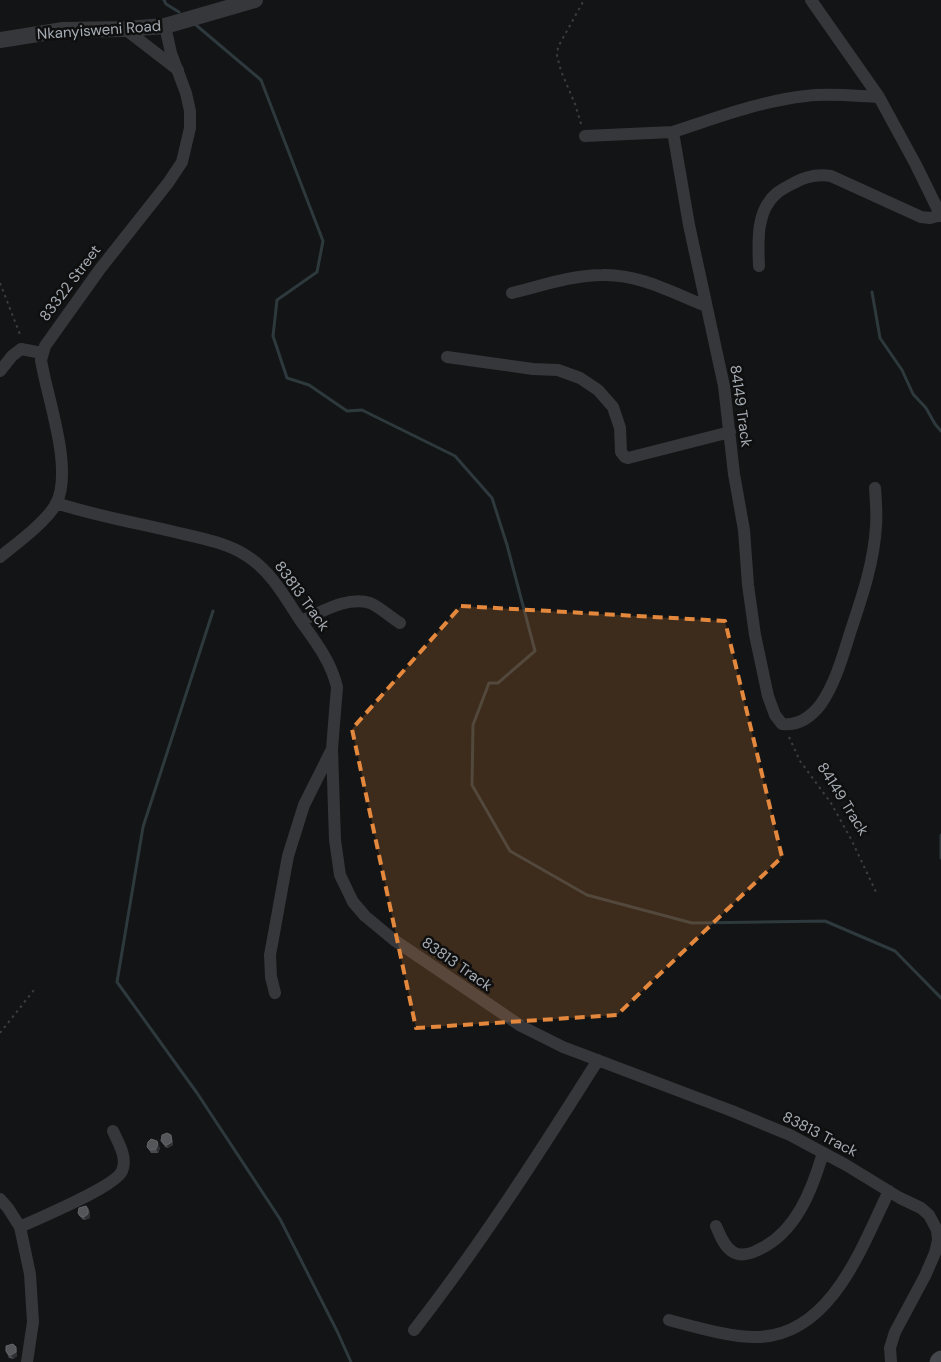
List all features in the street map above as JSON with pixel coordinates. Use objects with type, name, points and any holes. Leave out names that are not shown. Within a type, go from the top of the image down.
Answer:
[{"type":"street","name":"Nkanyisweni Road","points":[[0,40],[63,30],[165,26],[255,0]]},
{"type":"street","points":[[759,266],[759,228],[771,199],[787,186],[809,177],[822,174],[831,176],[921,216],[930,218],[941,216],[879,97],[811,0]]},
{"type":"street","name":"83322 Street","points":[[42,353],[50,338],[100,268],[171,179],[182,162],[190,128],[190,111],[165,26]]},
{"type":"street","points":[[125,29],[178,70]]},
{"type":"street","points":[[585,136],[673,132],[741,109],[808,95],[879,97]]},
{"type":"street","name":"84149 Track","points":[[673,132],[706,306],[724,386],[734,474],[744,530],[748,585],[755,635],[768,696],[775,716],[782,724]]},
{"type":"street","points":[[512,293],[581,276],[604,275],[634,278],[706,306]]},
{"type":"street","points":[[0,371],[16,352],[26,349],[42,353],[41,360],[54,419],[61,467],[61,483],[56,503],[37,524],[0,557]]},
{"type":"street","points":[[447,357],[533,369],[558,370],[580,378],[598,390],[613,407],[620,428],[621,452],[628,458],[730,432]]},
{"type":"street","points":[[782,724],[796,724],[807,718],[820,705],[834,681],[857,614],[871,562],[876,527],[875,488]]},
{"type":"street","name":"83813 Track","points":[[56,503],[234,548],[247,555],[262,567],[271,578],[321,650],[334,675],[336,687],[332,749],[335,840],[337,861],[344,887],[359,909],[394,940],[514,1022],[542,1038],[732,1110],[790,1135],[921,1208],[929,1215],[937,1230],[938,1240],[932,1263],[894,1332],[890,1348],[891,1362]]},
{"type":"street","points":[[301,621],[337,606],[360,602],[371,604],[400,623]]},
{"type":"street","points":[[275,993],[271,977],[270,955],[288,856],[304,805],[332,749]]},
{"type":"street","points":[[414,1330],[441,1296],[551,1135],[598,1060]]},
{"type":"street","points":[[20,1227],[82,1198],[119,1176],[123,1170],[124,1160],[113,1131]]},
{"type":"street","points":[[716,1226],[728,1248],[739,1255],[754,1252],[775,1240],[794,1218],[807,1197],[823,1153]]},
{"type":"street","points":[[669,1320],[706,1330],[757,1337],[771,1336],[800,1324],[828,1302],[843,1281],[889,1191]]},
{"type":"street","points":[[0,1199],[20,1227],[30,1274],[33,1322],[27,1362]]},
{"type":"path","points":[[584,0],[558,47],[557,56],[560,71],[575,104],[585,136]]},
{"type":"path","points":[[0,283],[26,349]]},
{"type":"path","name":"84149 Track","points":[[782,724],[800,762],[831,803],[876,892]]},
{"type":"path","points":[[0,1033],[34,990]]},
{"type":"highlighted area","points":[[461,606],[725,621],[782,857],[617,1015],[416,1028],[352,729]]},
{"type":"building","points":[[167,1133],[171,1135],[172,1142],[167,1145],[161,1141],[162,1135]]},
{"type":"building","points":[[151,1139],[157,1141],[156,1149],[150,1150],[147,1147]]},
{"type":"building","points":[[86,1206],[88,1214],[84,1217],[80,1216],[78,1213],[79,1208]]},
{"type":"building","points":[[13,1344],[16,1347],[16,1352],[11,1355],[8,1354],[6,1346]]},
{"type":"waterway","points":[[164,0],[166,4],[179,12]]},
{"type":"waterway","points":[[196,25],[261,80],[323,241],[317,272],[277,300],[273,336],[287,378],[309,385],[347,411],[362,410],[455,456],[492,498],[507,545],[535,651],[498,683],[489,683],[473,725],[472,785],[510,851],[587,895],[692,923],[825,921],[895,951],[941,998]]},
{"type":"waterway","points":[[872,292],[880,338],[902,370],[913,394],[926,408],[941,431]]},
{"type":"waterway","points":[[213,611],[143,827],[117,982],[197,1093],[280,1219],[351,1362]]},
{"type":"waterway","points":[[941,835],[941,858]]}]
